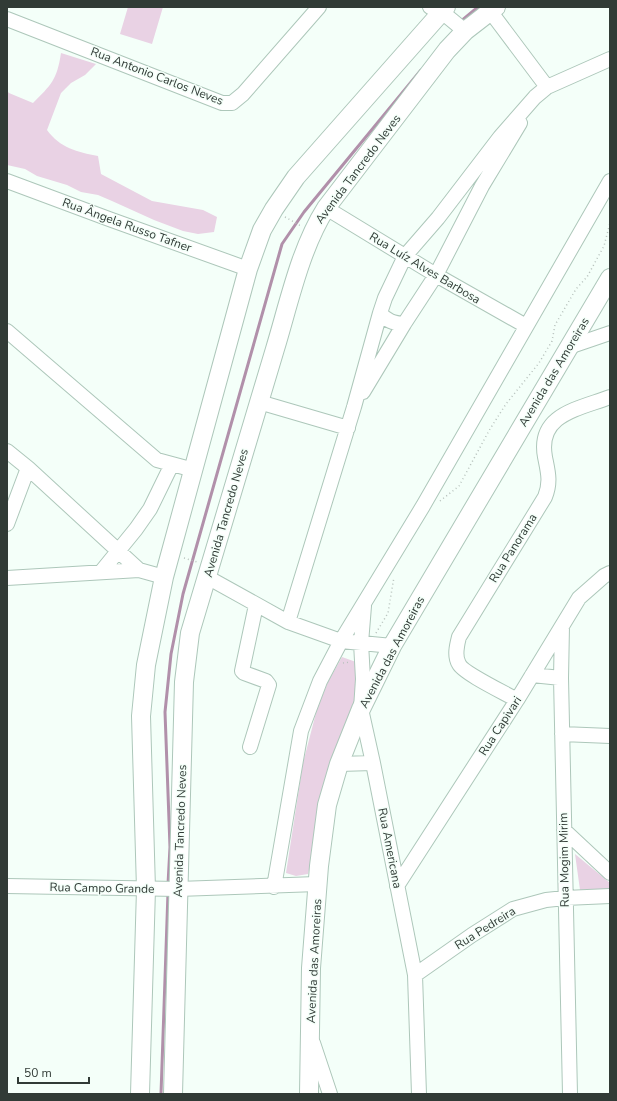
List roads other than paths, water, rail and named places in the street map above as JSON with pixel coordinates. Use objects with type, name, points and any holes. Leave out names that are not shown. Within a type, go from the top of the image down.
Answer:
[{"type":"main road","name":"Avenida Tancredo Neves","points":[[173,1094],[176,889],[184,682],[190,633],[205,570],[301,263],[312,233],[326,208],[463,29],[493,9]]},
{"type":"main road","points":[[140,1094],[150,889],[141,716],[146,665],[164,576],[248,269],[262,230],[274,209],[296,177],[441,11]]},
{"type":"main road","name":"Avenida das Amoreiras","points":[[309,1094],[311,968],[317,884],[326,811],[339,764],[361,710],[392,646],[610,280]]},
{"type":"street","name":"Rua Antonio Carlos Neves","points":[[7,19],[222,103],[232,103],[243,94],[319,7]]},
{"type":"street","points":[[493,9],[547,87]]},
{"type":"street","points":[[441,11],[463,29]]},
{"type":"street","points":[[288,622],[348,428],[380,312],[405,256],[438,218],[500,137],[536,97],[547,87],[610,59]]},
{"type":"street","points":[[354,407],[404,324],[436,275],[482,186],[536,97]]},
{"type":"street","name":"Rua Ângela Russo Tafner","points":[[7,181],[248,269]]},
{"type":"street","points":[[274,886],[301,731],[320,680],[341,641],[423,506],[610,181]]},
{"type":"street","name":"Rua Luíz Alves Barbosa","points":[[326,208],[436,275],[526,326]]},
{"type":"street","points":[[438,218],[456,224],[458,230]]},
{"type":"street","points":[[380,312],[386,320],[394,324],[404,324]]},
{"type":"street","points":[[7,331],[157,460],[194,470]]},
{"type":"street","points":[[569,347],[610,333]]},
{"type":"street","name":"Rua Panorama","points":[[517,700],[466,672],[458,664],[456,651],[459,637],[545,497],[549,487],[549,477],[544,452],[544,439],[549,427],[561,415],[610,397]]},
{"type":"street","points":[[258,402],[348,428]]},
{"type":"street","points":[[7,451],[28,468],[139,570]]},
{"type":"street","points":[[101,572],[119,551],[150,509],[172,464]]},
{"type":"street","points":[[7,524],[28,468]]},
{"type":"street","points":[[7,578],[139,570],[164,576]]},
{"type":"street","points":[[205,570],[256,605],[288,622],[341,641],[392,646]]},
{"type":"street","name":"Rua Capivari","points":[[397,886],[517,700],[579,598],[604,576],[610,573]]},
{"type":"street","name":"Rua Americana","points":[[364,603],[361,643],[363,679],[361,710],[415,975],[419,1094]]},
{"type":"street","points":[[250,747],[269,685],[266,681],[242,671],[256,605]]},
{"type":"street","name":"Rua Mogim Mirim","points":[[562,626],[561,678],[570,1094]]},
{"type":"street","points":[[532,674],[561,678]]},
{"type":"street","points":[[562,734],[610,736]]},
{"type":"street","points":[[339,764],[373,763]]},
{"type":"street","points":[[564,830],[610,873]]},
{"type":"street","name":"Rua Campo Grande","points":[[7,886],[176,889],[317,884]]},
{"type":"street","name":"Rua Pedreira","points":[[415,975],[472,935],[513,909],[546,900],[610,896]]},
{"type":"street","points":[[311,1038],[330,1094]]},
{"type":"waterway","points":[[460,22],[478,7]]},
{"type":"waterway","points":[[168,884],[170,847],[165,712],[171,654],[183,594],[282,244],[304,212],[421,70]]},
{"type":"waterway","points":[[161,1094],[168,892]]}]
